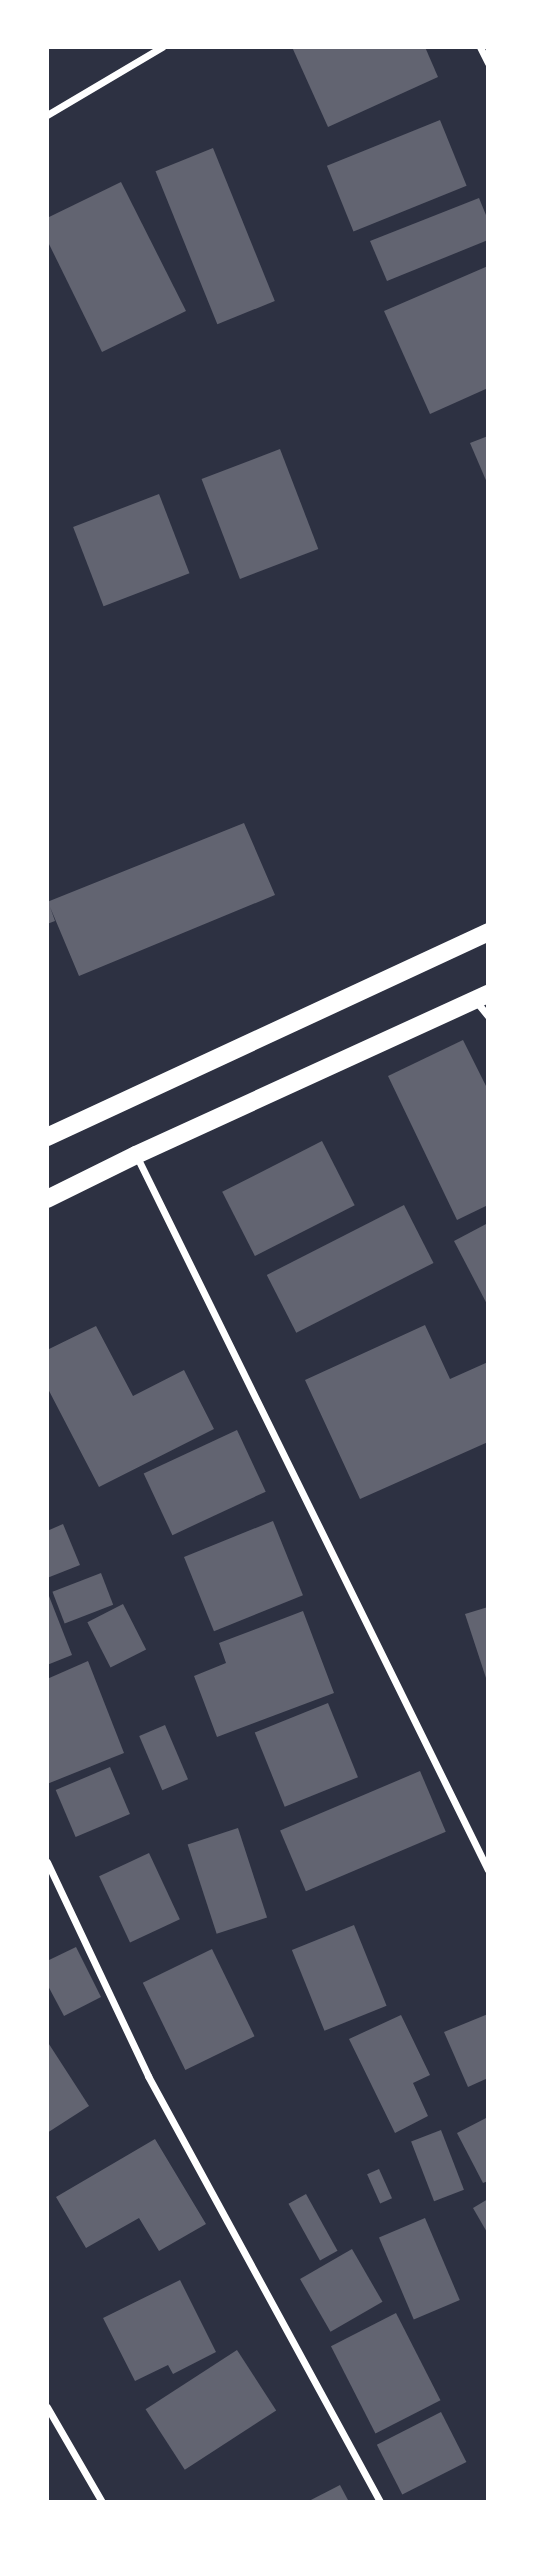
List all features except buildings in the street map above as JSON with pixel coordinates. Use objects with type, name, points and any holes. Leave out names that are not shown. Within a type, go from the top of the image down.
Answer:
[{"type":"main road","points":[[47,1137],[488,932]]},
{"type":"main road","points":[[47,1199],[136,1155],[482,997]]},
{"type":"street","points":[[47,115],[162,47]]},
{"type":"street","points":[[480,47],[488,63]]},
{"type":"street","points":[[482,997],[488,1016]]},
{"type":"street","points":[[136,1155],[488,1870]]},
{"type":"street","points":[[47,1862],[148,2076],[380,2502]]},
{"type":"street","points":[[47,2407],[102,2502]]}]
